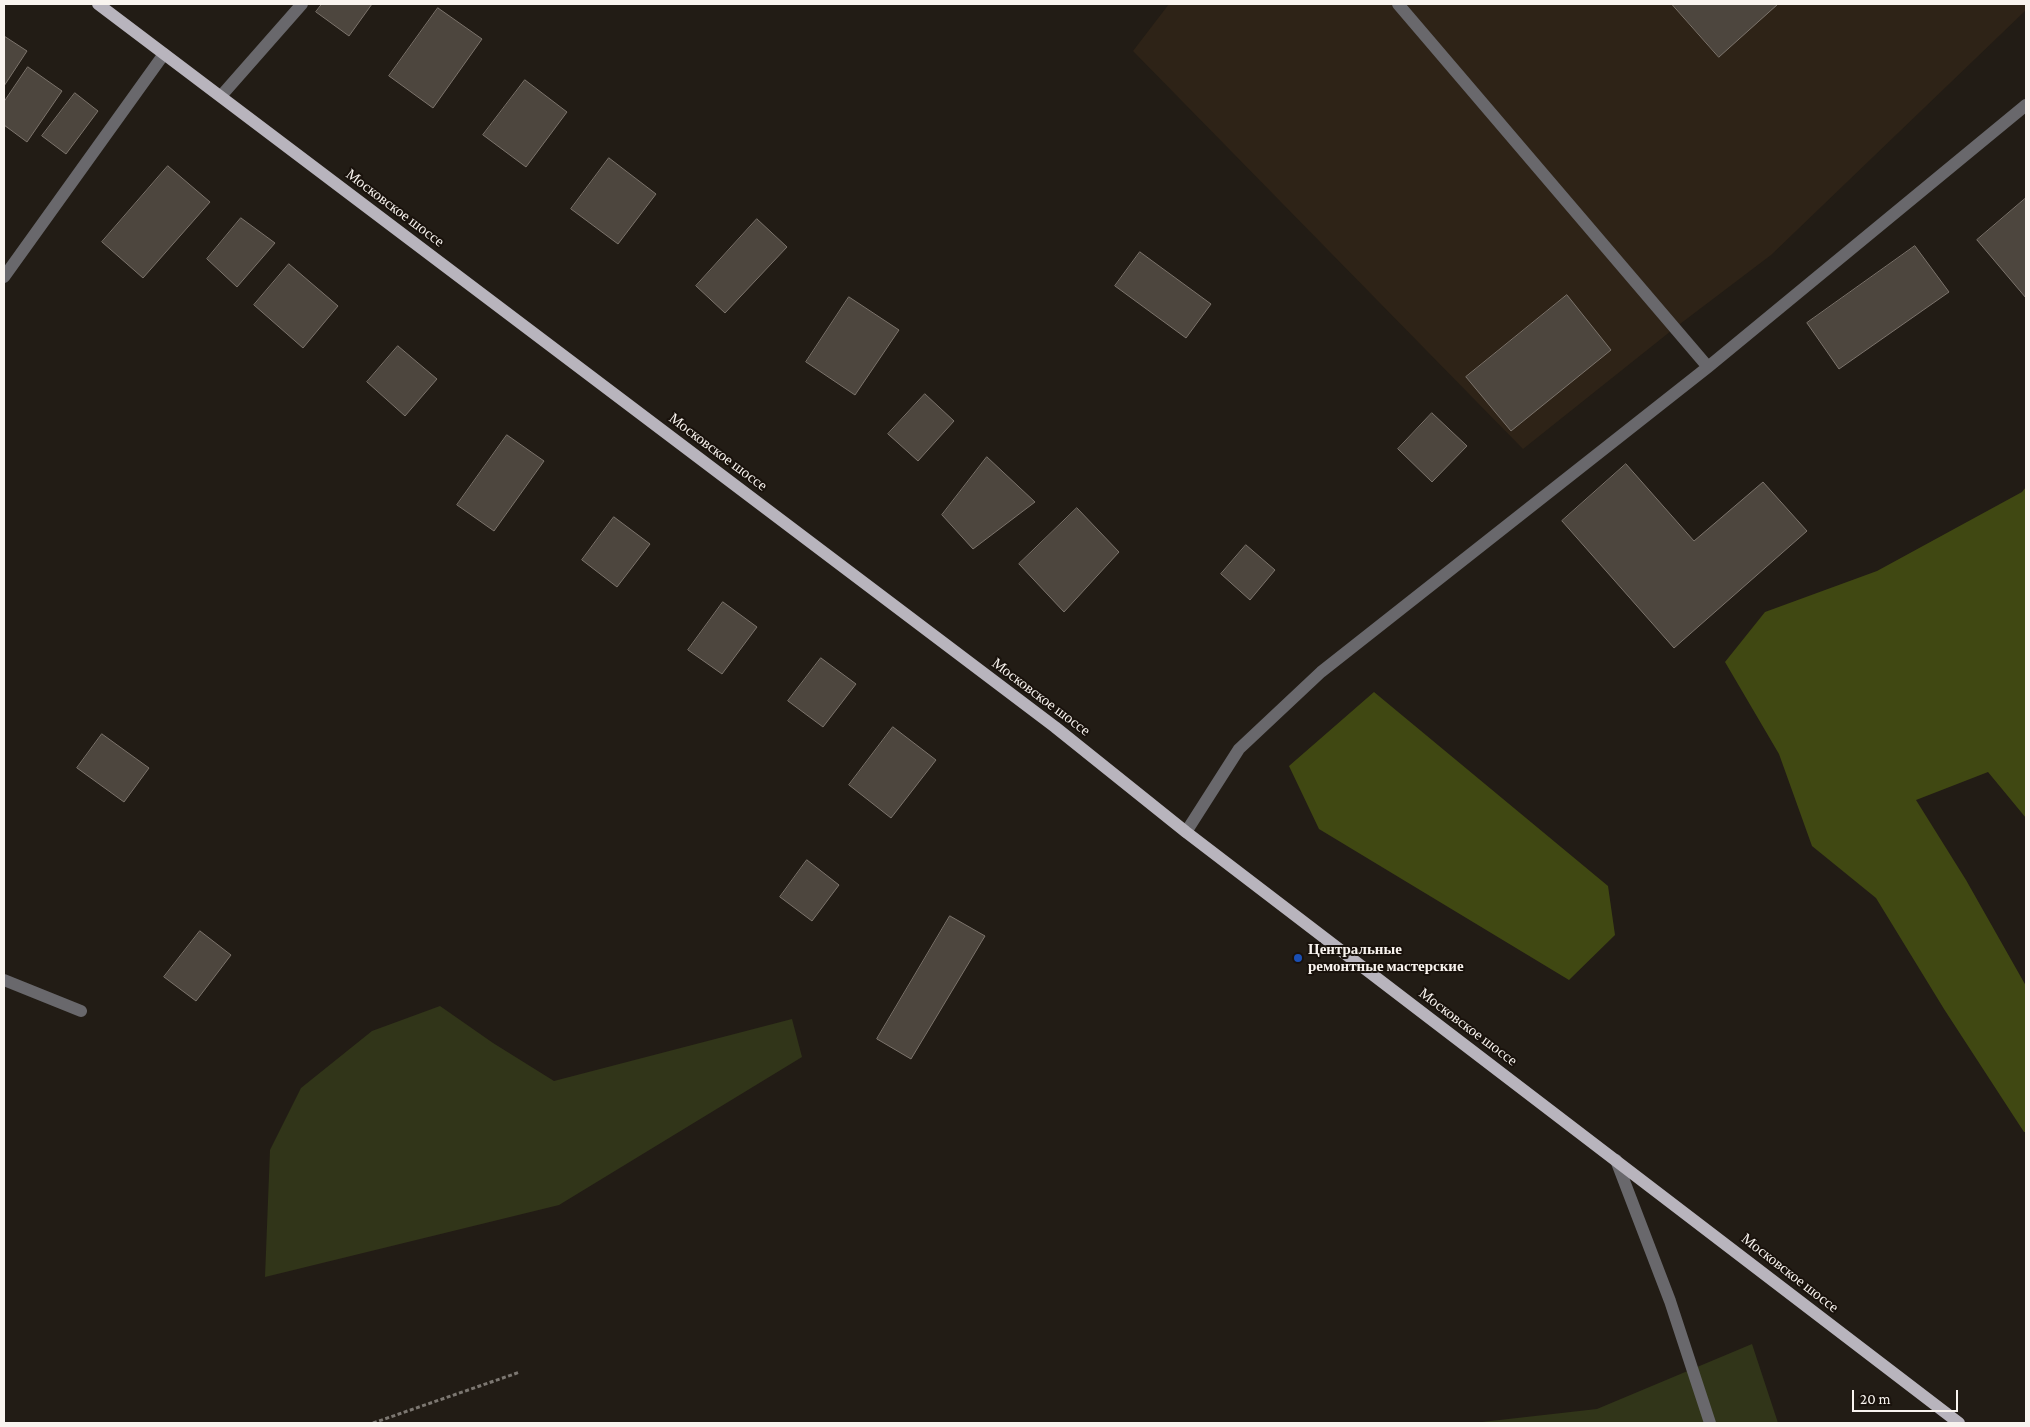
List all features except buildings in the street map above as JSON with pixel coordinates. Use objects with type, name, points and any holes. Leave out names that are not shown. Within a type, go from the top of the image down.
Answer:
[{"type":"main road","name":"Московское шоссе","points":[[98,4],[1056,727],[1186,832],[1959,1423]]},
{"type":"street","points":[[221,96],[302,4]]},
{"type":"street","points":[[1398,4],[1708,367]]},
{"type":"street","points":[[4,277],[164,54]]},
{"type":"street","points":[[1186,832],[1239,749],[1321,672],[1708,367],[2026,105]]},
{"type":"street","points":[[4,980],[81,1010]]},
{"type":"street","points":[[1616,1160],[1670,1301],[1710,1423]]},
{"type":"path","points":[[373,1423],[520,1372]]},
{"type":"shaded area","points":[[1169,4],[2026,4],[2026,10],[1771,255],[1676,327],[1523,449],[1133,51]]},
{"type":"green space","points":[[2026,487],[2026,818],[1988,772],[1916,800],[1966,880],[2026,986],[2026,1132],[2024,1132],[1944,1009],[1876,898],[1812,846],[1779,754],[1725,662],[1765,612],[1877,571],[2022,492]]},
{"type":"green space","points":[[1374,692],[1608,886],[1615,935],[1569,980],[1319,829],[1289,766]]},
{"type":"green space","points":[[440,1006],[493,1043],[554,1081],[792,1019],[802,1057],[559,1205],[265,1277],[270,1150],[301,1088],[372,1031]]},
{"type":"green space","points":[[1752,1344],[1778,1423],[1473,1423],[1597,1409]]},
{"type":"place","name":"Центральные ремонтные мастерские","points":[[1298,958]]}]
